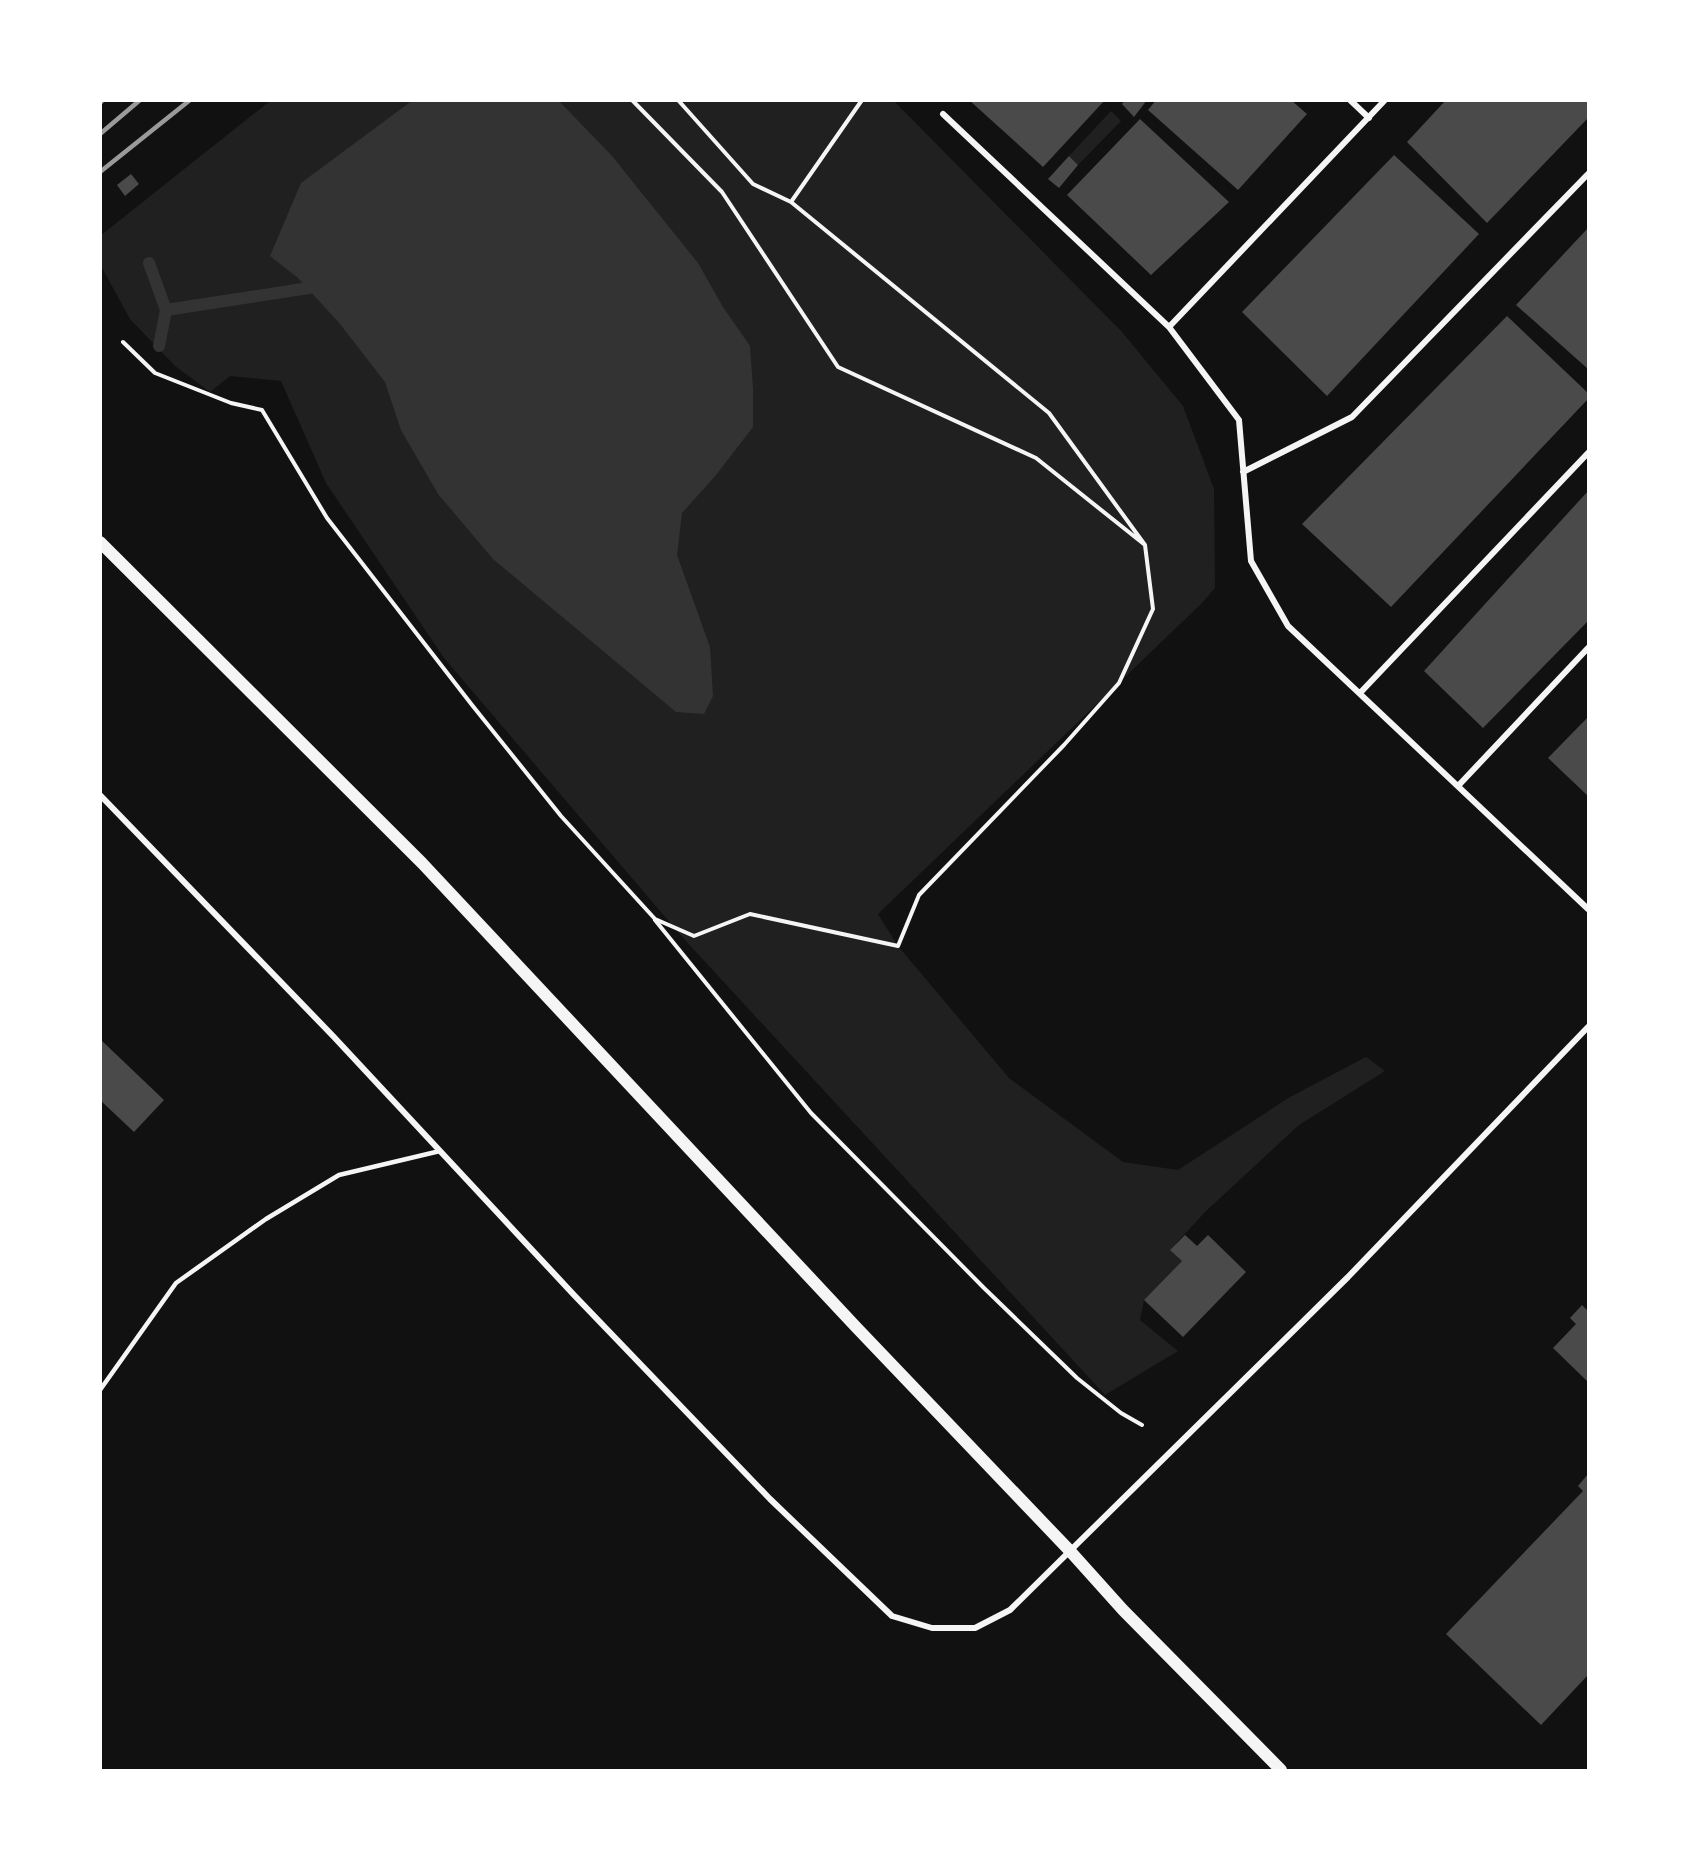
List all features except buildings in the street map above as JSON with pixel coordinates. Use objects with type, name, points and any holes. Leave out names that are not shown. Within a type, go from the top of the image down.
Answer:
[{"type":"main road","points":[[100,542],[422,863],[1123,1610],[1281,1770]]},
{"type":"street","points":[[1350,100],[1368,118]]},
{"type":"street","points":[[1169,327],[1385,100]]},
{"type":"street","points":[[943,114],[1169,327],[1239,420],[1251,561],[1288,626],[1588,909]]},
{"type":"street","points":[[1243,472],[1352,417],[1588,174]]},
{"type":"street","points":[[1360,693],[1588,453]]},
{"type":"street","points":[[1458,786],[1588,648]]},
{"type":"street","points":[[100,795],[333,1036],[573,1295],[762,1490],[892,1616],[932,1628],[975,1628],[1010,1610],[1348,1277],[1588,1027]]},
{"type":"lane","points":[[100,1390],[177,1283],[239,1238],[339,1176],[440,1151]]},
{"type":"path","points":[[632,100],[722,192],[838,368],[1036,458],[1145,544]]},
{"type":"path","points":[[655,919],[694,936],[750,914],[898,946],[919,896],[1064,746],[1119,683],[1153,609],[1145,544],[1049,413],[791,202],[753,184],[678,100]]},
{"type":"path","points":[[791,202],[862,100]]},
{"type":"path","points":[[123,342],[155,373],[231,403],[262,410],[334,528],[472,705],[561,816],[655,919],[811,1113],[984,1288],[1077,1378],[1121,1413],[1142,1425]]},
{"type":"shaded area","points":[[413,100],[559,101],[612,156],[698,263],[723,307],[750,346],[753,427],[716,475],[682,513],[677,555],[710,647],[713,696],[704,714],[676,712],[493,559],[438,494],[401,430],[385,382],[340,324],[298,278],[270,256],[301,183]]},
{"type":"shaded area","points":[[270,101],[894,101],[1122,332],[1183,406],[1214,489],[1215,588],[878,914],[898,946],[1009,1078],[1123,1162],[1178,1170],[1290,1097],[1366,1057],[1385,1071],[1299,1125],[1205,1212],[1171,1249],[1182,1261],[1144,1300],[1140,1320],[1178,1351],[1105,1395],[684,939],[444,658],[326,483],[281,381],[230,376],[210,392],[175,366],[130,319],[101,266],[100,236]]},
{"type":"shaded area","points":[[1111,111],[1121,121],[1078,165],[1069,156]]},
{"type":"waterway","points":[[149,263],[166,310],[159,346]]},
{"type":"waterway","points":[[166,310],[322,286]]},
{"type":"railway","points":[[100,103],[103,100]]},
{"type":"railway","points":[[100,134],[140,100]]},
{"type":"railway","points":[[100,172],[190,100]]}]
